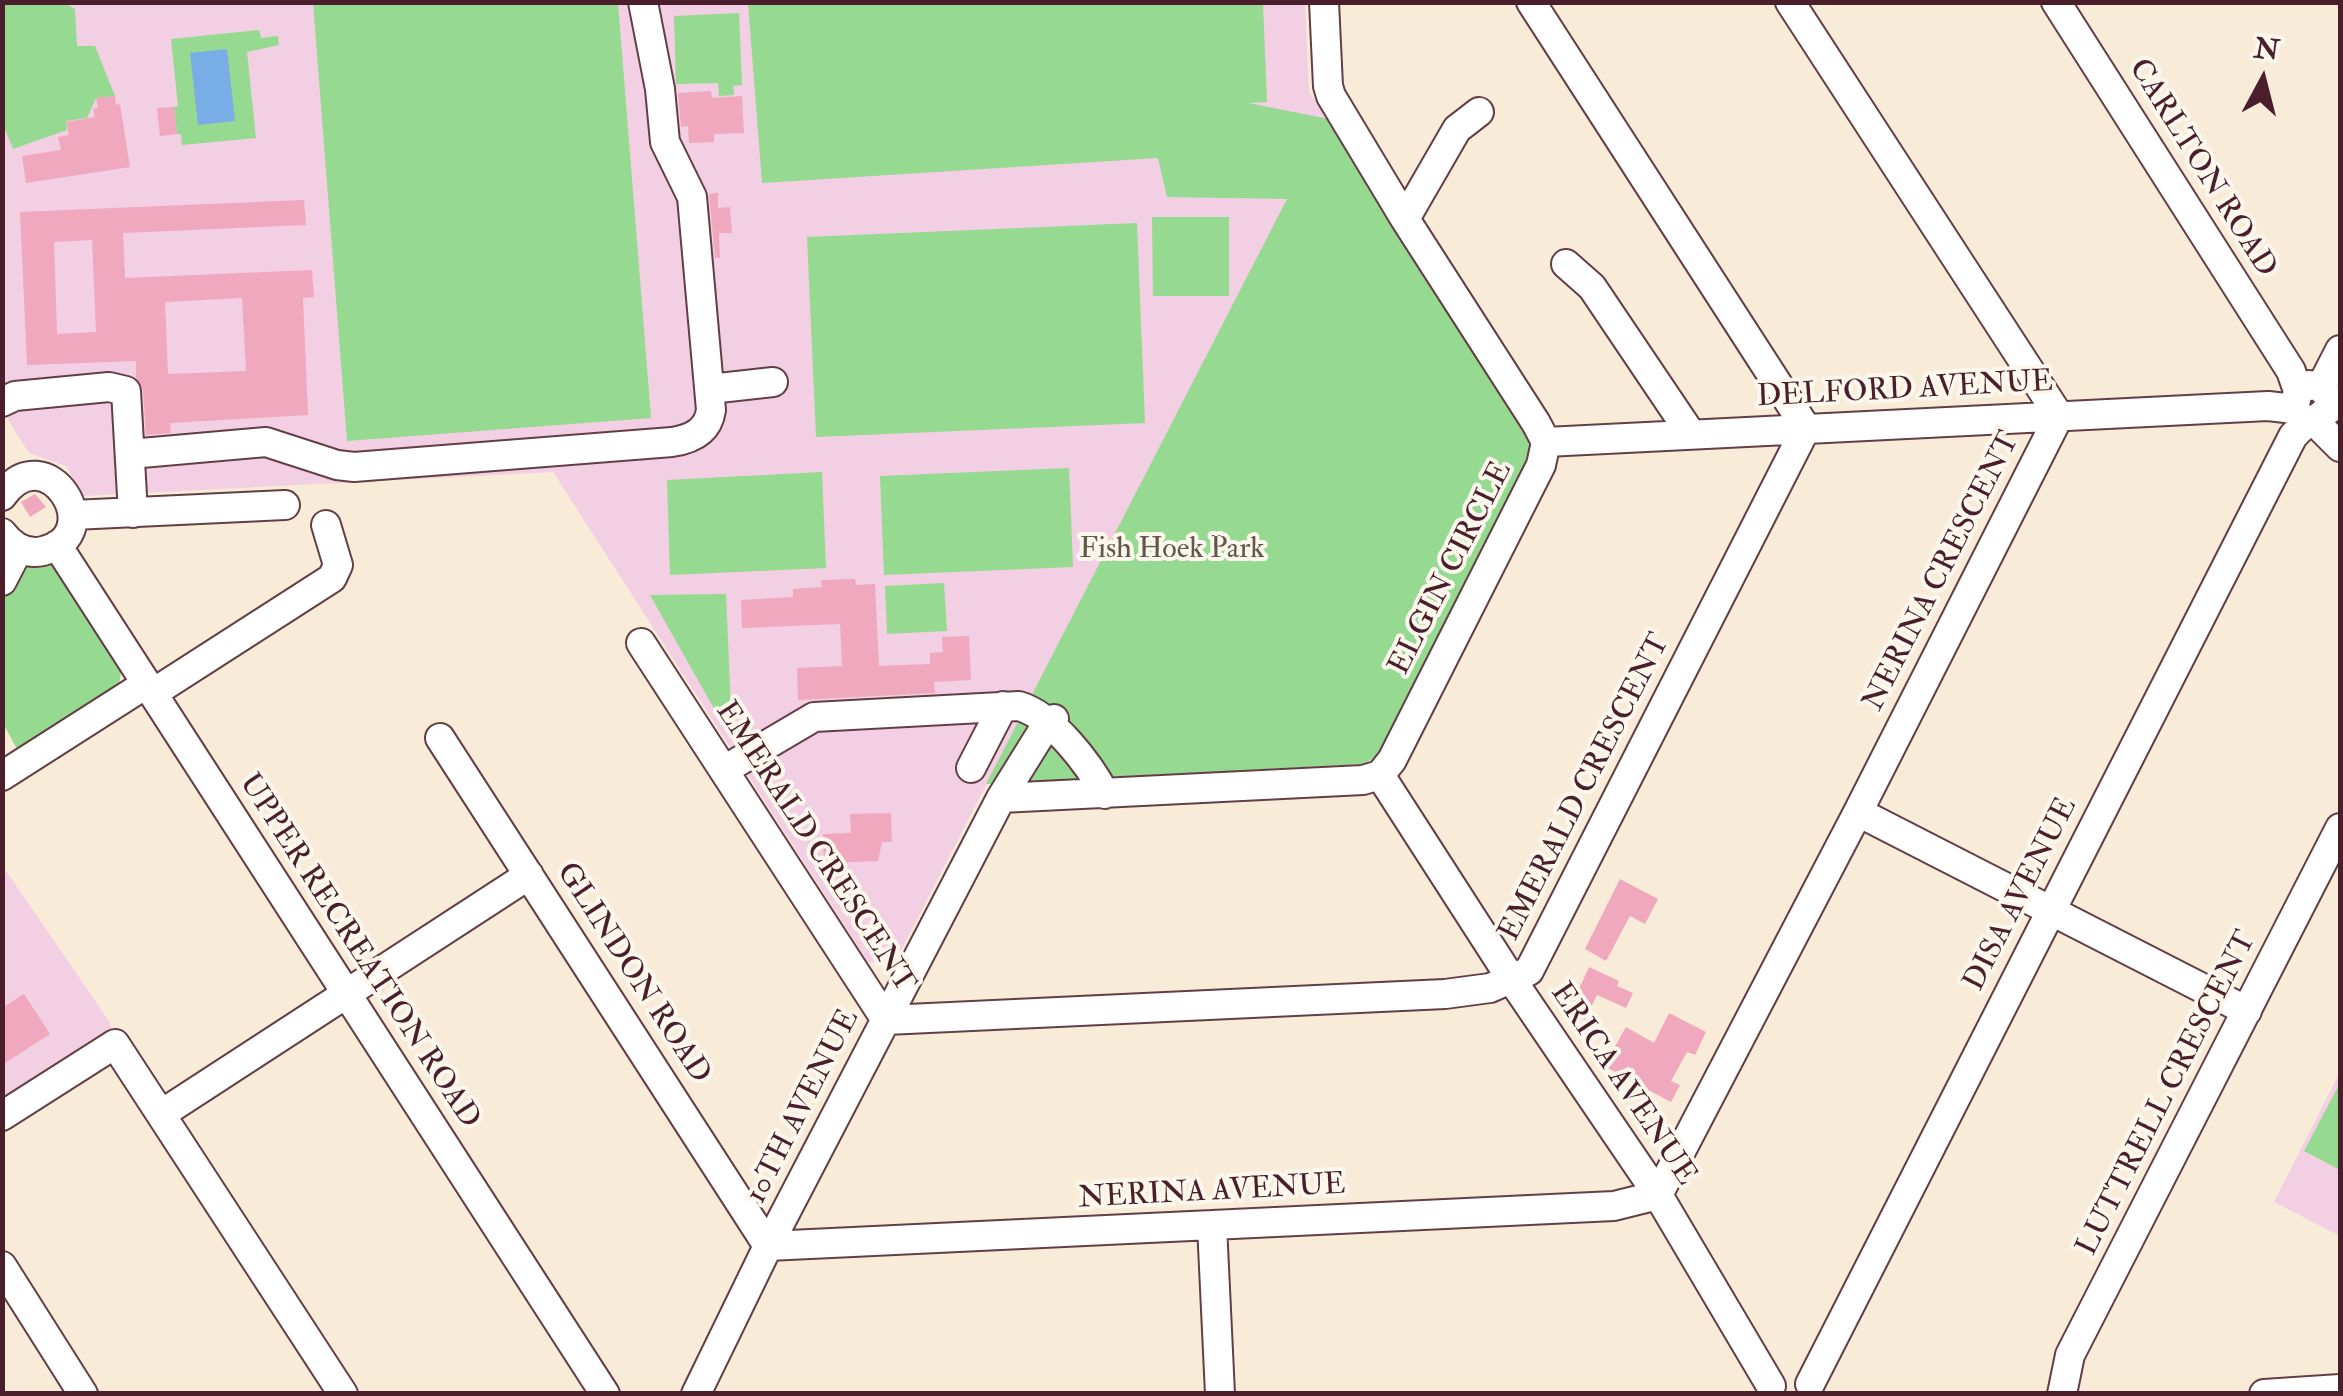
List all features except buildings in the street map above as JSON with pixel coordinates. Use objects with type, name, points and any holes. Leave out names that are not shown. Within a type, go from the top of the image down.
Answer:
[{"type":"street","points":[[130,454],[266,442],[354,467],[672,442],[705,427],[711,410],[710,390],[692,197],[664,142],[660,89],[642,2]]},
{"type":"street","name":"ELGIN CIRCLE","points":[[1324,2],[1327,76],[1332,96],[1546,442],[1523,500],[1398,750],[1380,775]]},
{"type":"street","points":[[1532,2],[1806,428]]},
{"type":"street","name":"NERINA CRESCENT","points":[[1658,1194],[1858,812],[2058,416],[1790,2]]},
{"type":"street","name":"CARLTON ROAD","points":[[2056,2],[2313,408]]},
{"type":"street","points":[[1405,219],[1457,129],[1479,112]]},
{"type":"street","points":[[1566,264],[1592,287],[1691,434]]},
{"type":"street","name":"DISA AVENUE","points":[[1815,1389],[2052,908],[2340,350]]},
{"type":"street","points":[[710,390],[773,382]]},
{"type":"street","points":[[2,402],[15,396],[109,387],[124,390],[128,395],[133,513]]},
{"type":"street","name":"DELFORD AVENUE","points":[[1546,442],[2058,416],[2313,408]]},
{"type":"street","name":"EMERALD CRESCENT","points":[[641,642],[886,1020],[1474,992],[1529,971],[1806,428]]},
{"type":"street","points":[[2,581],[11,541],[32,552],[56,545],[71,527],[73,516],[66,493],[58,484],[37,476],[6,481]]},
{"type":"street","points":[[73,516],[286,505]]},
{"type":"street","points":[[2,776],[332,578],[338,564],[326,526]]},
{"type":"street","name":"UPPER RECREATION ROAD","points":[[56,545],[605,1394]]},
{"type":"street","points":[[724,770],[814,717],[1003,706],[1029,709],[1050,722],[1090,766],[1105,794]]},
{"type":"street","points":[[971,768],[1003,706]]},
{"type":"street","name":"10TH AVENUE","points":[[696,1394],[768,1246],[1001,798],[1050,722]]},
{"type":"street","name":"GLINDON ROAD","points":[[440,738],[768,1246]]},
{"type":"street","points":[[1001,798],[1363,780],[1380,775]]},
{"type":"street","name":"ERICA AVENUE","points":[[1380,775],[1512,980],[1658,1194],[1766,1390]]},
{"type":"street","points":[[1858,812],[2247,1011]]},
{"type":"street","name":"LUTTRELL CRESCENT","points":[[2062,1394],[2070,1356],[2340,828]]},
{"type":"street","points":[[163,1113],[529,874]]},
{"type":"street","points":[[2,1116],[115,1044],[343,1394]]},
{"type":"street","name":"NERINA AVENUE","points":[[768,1246],[1614,1206],[1658,1194]]},
{"type":"street","points":[[1212,1226],[1220,1394]]},
{"type":"street","points":[[2,1266],[83,1394]]},
{"type":"street","points":[[1766,1390],[1790,1380],[1815,1389]]},
{"type":"street","points":[[2264,1394],[2340,1389]]},
{"type":"shaded area","points":[[3,3],[1305,3],[1309,92],[1329,119],[895,962],[868,962],[553,472],[83,496],[66,466],[29,453],[3,412]]},
{"type":"shaded area","points":[[2,865],[109,1021],[115,1044],[2,1116]]},
{"type":"shaded area","points":[[2340,1072],[2340,1236],[2274,1202]]},
{"type":"green space","points":[[2,3],[65,3],[75,9],[77,46],[95,46],[115,96],[96,98],[87,118],[66,121],[67,130],[13,149],[3,124]]},
{"type":"green space","points":[[313,3],[618,3],[651,418],[347,441]]},
{"type":"green space","name":"Fish Hoek Park","points":[[748,3],[1263,3],[1267,102],[1248,103],[1329,119],[1527,435],[1531,456],[1386,749],[1365,764],[986,784],[1287,199],[1167,197],[1158,158],[762,183]]},
{"type":"green space","points":[[739,13],[742,85],[733,86],[734,95],[719,96],[718,83],[676,84],[674,16]]},
{"type":"green space","points":[[259,30],[261,38],[278,36],[279,45],[247,52],[256,138],[182,145],[174,107],[178,106],[171,39]]},
{"type":"green space","points":[[1152,217],[1229,217],[1229,296],[1153,296]]},
{"type":"green space","points":[[1137,223],[1145,423],[816,437],[807,237]]},
{"type":"green space","points":[[1069,468],[1073,567],[884,575],[880,476]]},
{"type":"green space","points":[[822,472],[826,568],[670,575],[667,480]]},
{"type":"green space","points":[[49,558],[121,671],[119,686],[18,751],[3,723],[2,603],[25,560]]},
{"type":"green space","points":[[944,583],[947,631],[887,634],[885,586]]},
{"type":"green space","points":[[726,594],[731,711],[716,712],[650,595]]},
{"type":"green space","points":[[2340,1083],[2340,1170],[2304,1151]]},
{"type":"water","points":[[227,49],[235,121],[198,125],[190,53]]}]
